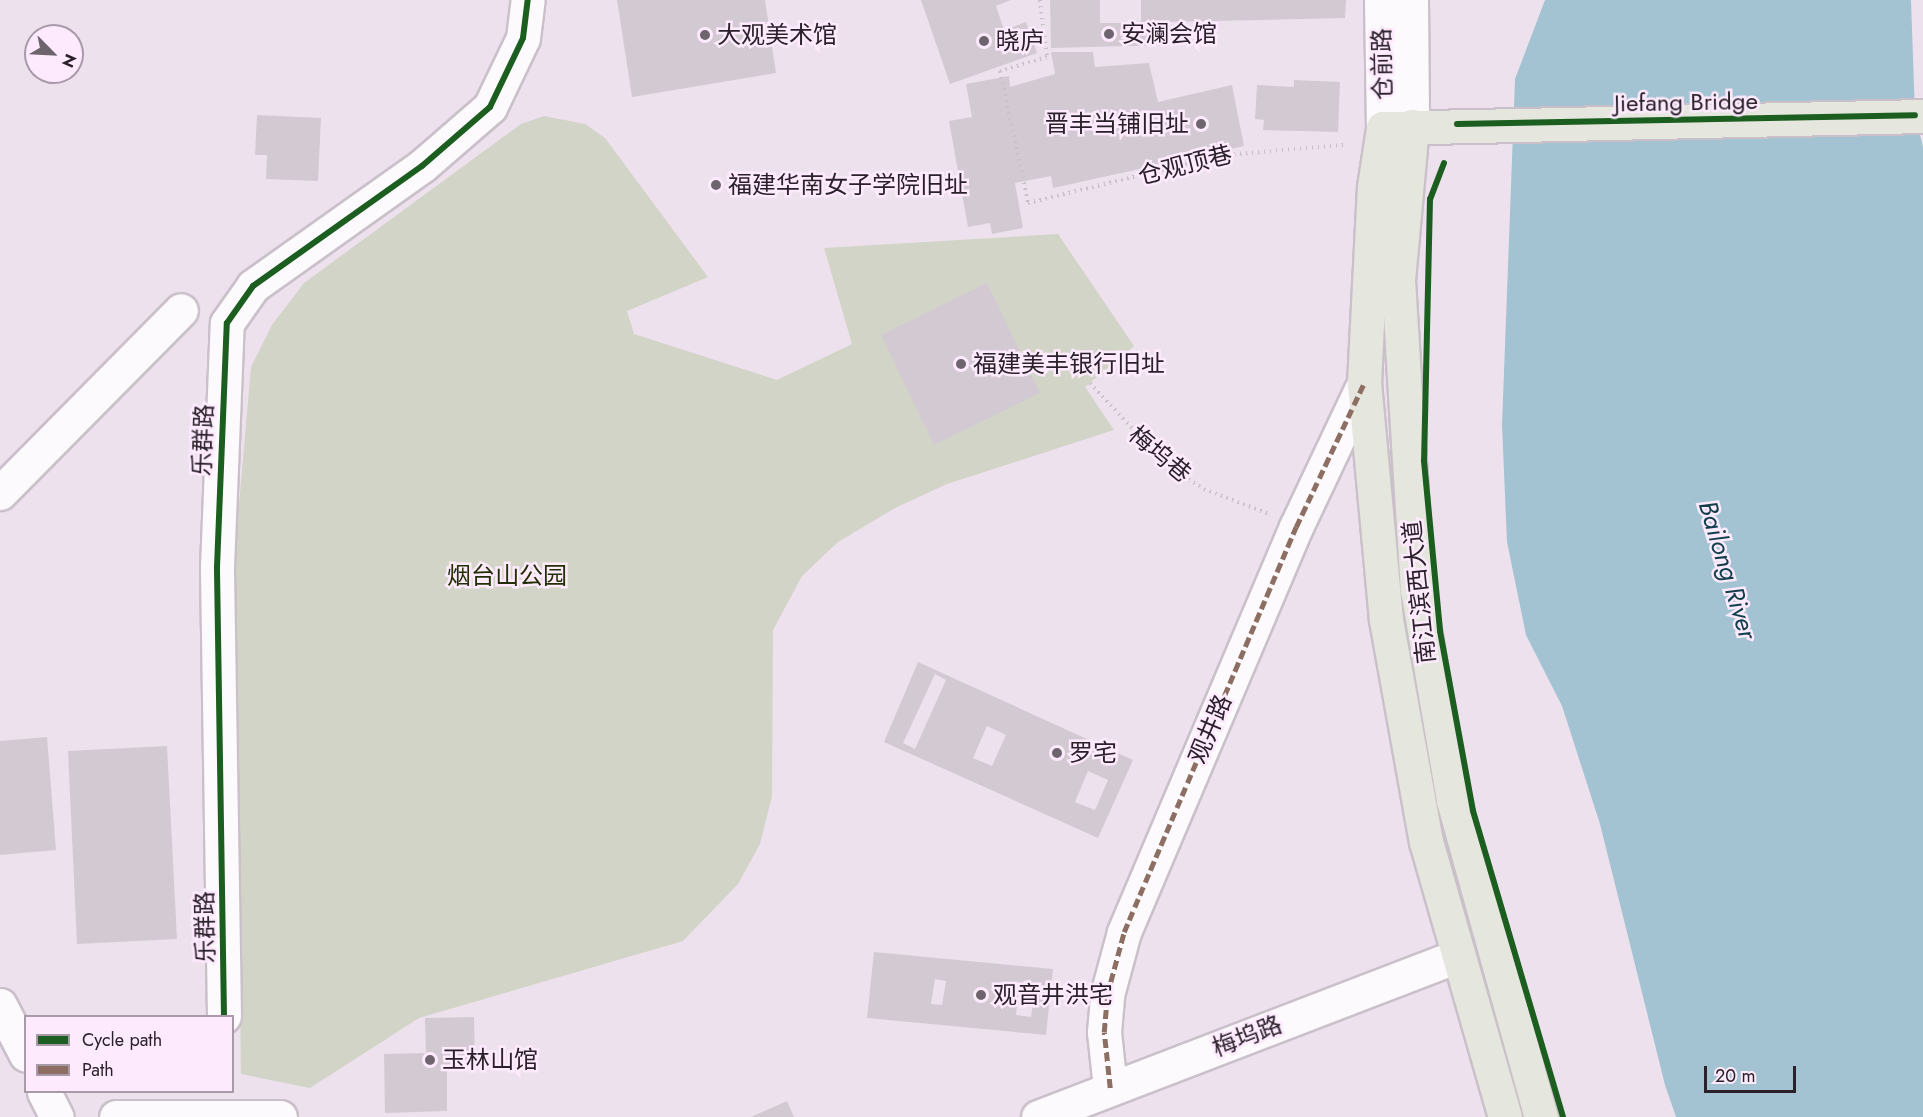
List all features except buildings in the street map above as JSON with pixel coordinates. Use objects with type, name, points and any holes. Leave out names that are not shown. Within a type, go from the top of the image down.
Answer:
[{"type":"main road","name":"Jiefang Bridge","points":[[1397,127],[1919,115]]},
{"type":"main road","name":"南江滨西大道","points":[[1397,127],[1374,188],[1364,383],[1400,712],[1457,956],[1505,1117]]},
{"type":"main road","name":"南江滨西大道","points":[[1397,127],[1398,280],[1417,589],[1453,800],[1541,1117]]},
{"type":"street","name":"乐群路","points":[[224,1015],[217,567],[228,323],[253,286],[422,166],[490,107],[523,38],[528,0]]},
{"type":"street","name":"仓前路","points":[[1381,0],[1397,127]]},
{"type":"street","name":"仓前路","points":[[1397,127],[1411,0]]},
{"type":"street","points":[[0,493],[181,310]]},
{"type":"street","name":"观井路","points":[[1110,1088],[1104,1032],[1107,995],[1132,910],[1364,383]]},
{"type":"street","name":"梅坞路","points":[[1038,1117],[1070,1110],[1110,1088],[1457,956]]},
{"type":"street","points":[[0,1005],[24,1051]]},
{"type":"street","points":[[45,1093],[57,1117]]},
{"type":"street","points":[[116,1117],[226,1102],[280,1117]]},
{"type":"green space","name":"烟台山公园","points":[[544,116],[585,124],[605,138],[708,277],[627,311],[634,334],[777,380],[852,344],[824,248],[1058,234],[1134,346],[1085,387],[1114,430],[947,484],[895,508],[838,542],[802,576],[773,630],[772,796],[760,844],[738,884],[683,941],[419,1018],[310,1088],[241,1074],[234,562],[251,367],[272,325],[304,283],[521,124]]},
{"type":"water","name":"Bailong River","points":[[1545,0],[1911,0],[1915,115],[1923,147],[1923,1117],[1676,1117],[1665,1085],[1600,824],[1562,706],[1526,635],[1507,542],[1502,425],[1515,79]]},
{"type":"marked path","points":[[1110,1088],[1104,1032],[1107,995],[1124,932],[1296,527],[1364,383]]},
{"type":"cycle path","points":[[224,1015],[217,567],[227,323],[253,286],[422,166],[490,107],[523,38],[528,0]]},
{"type":"cycle path","points":[[1457,124],[1915,115]]},
{"type":"cycle path","points":[[1444,163],[1430,199],[1424,461],[1440,631],[1473,811],[1563,1117]]},
{"type":"place","name":"安澜会馆","points":[[1109,34]]},
{"type":"place","name":"大观美术馆","points":[[705,35]]},
{"type":"place","name":"晓庐","points":[[984,41]]},
{"type":"place","name":"晋丰当铺旧址","points":[[1201,124]]},
{"type":"place","name":"福建华南女子学院旧址","points":[[716,185]]},
{"type":"place","name":"福建美丰银行旧址","points":[[961,364]]},
{"type":"place","name":"罗宅","points":[[1057,753]]},
{"type":"place","name":"观音井洪宅","points":[[981,995]]},
{"type":"place","name":"玉林山馆","points":[[430,1060]]}]
